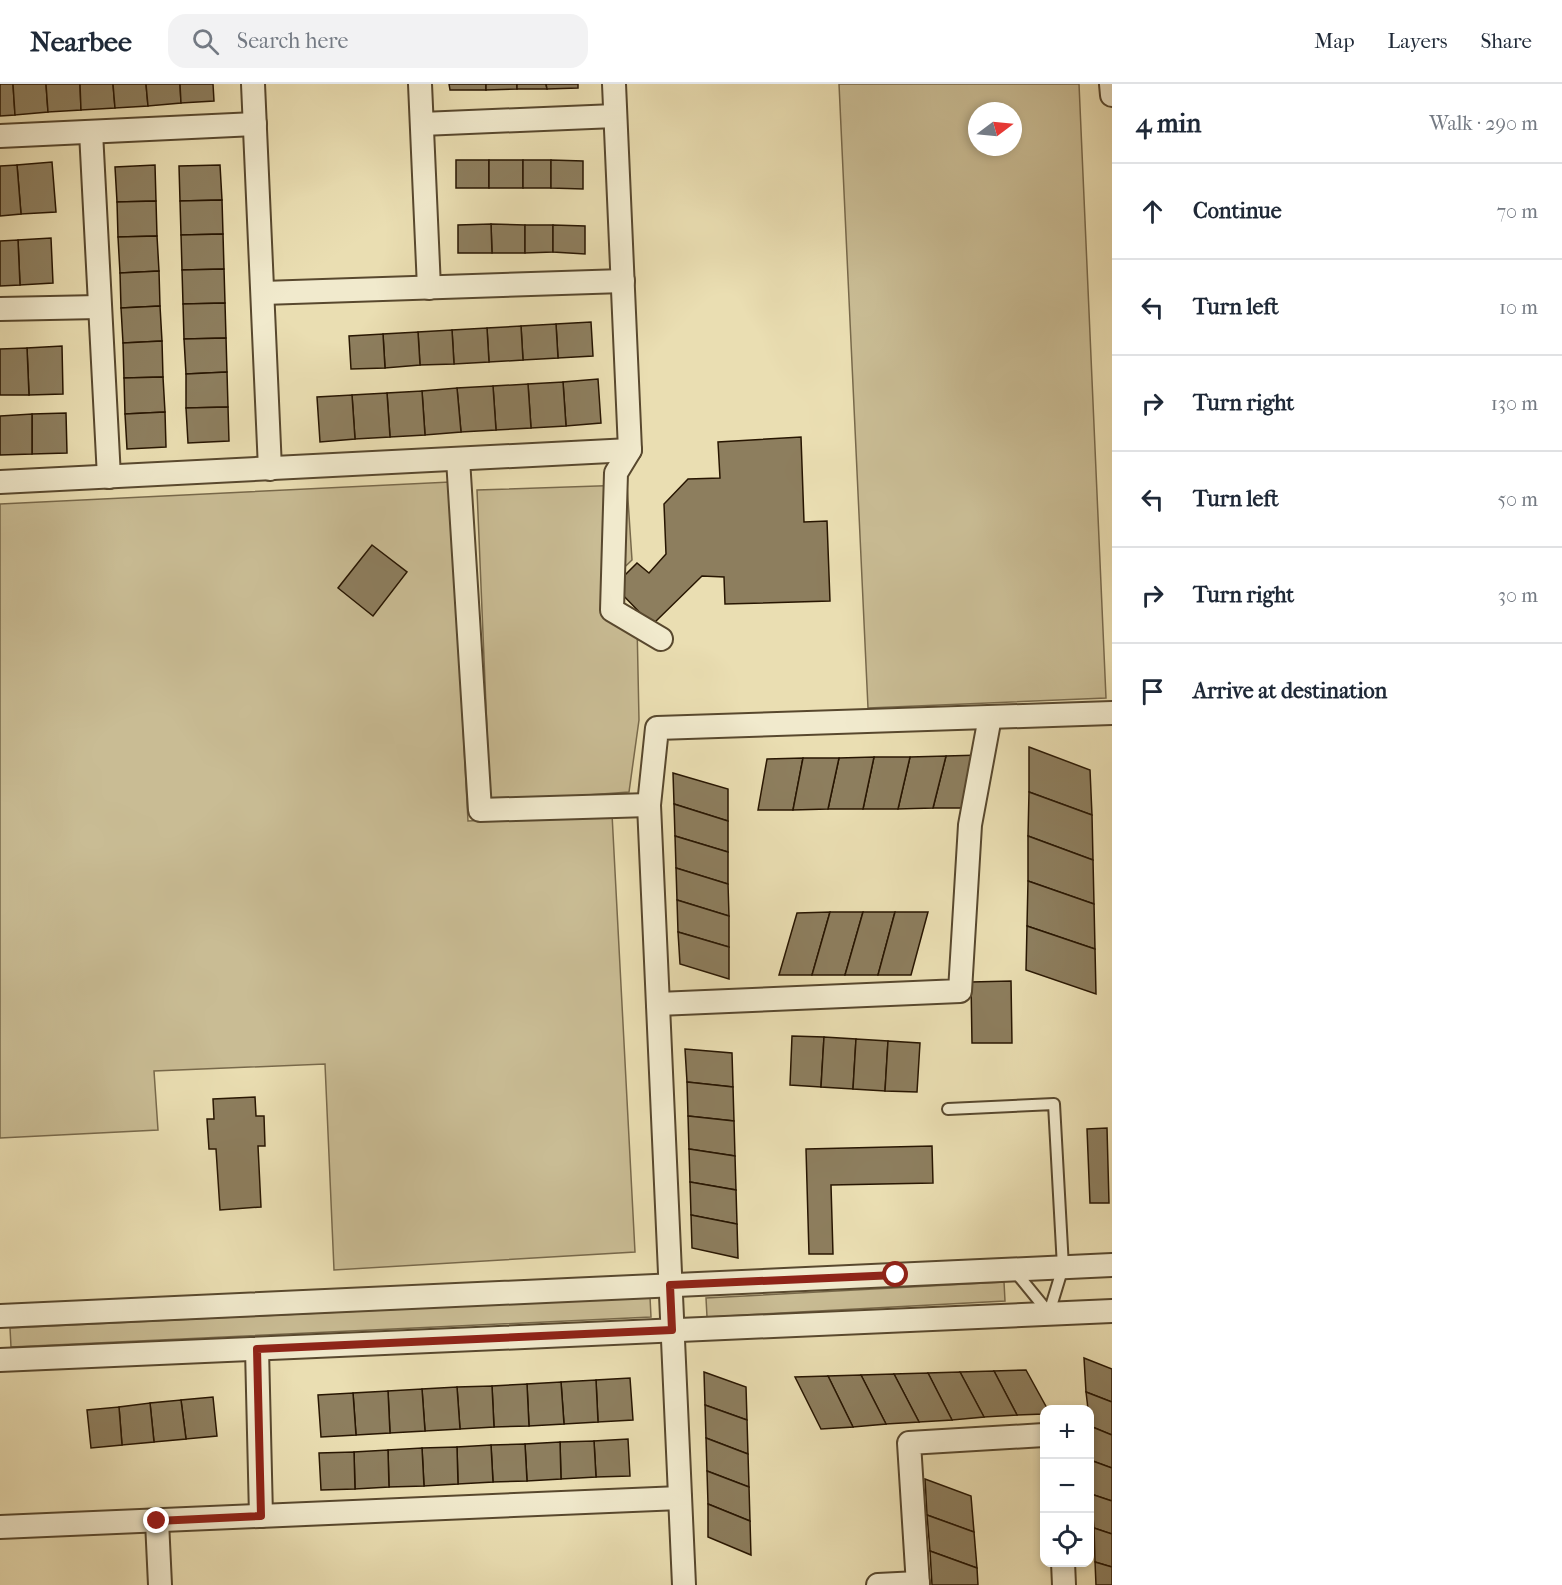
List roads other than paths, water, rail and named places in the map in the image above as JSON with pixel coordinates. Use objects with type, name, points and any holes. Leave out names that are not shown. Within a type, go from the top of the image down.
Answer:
[{"type":"street","points":[[253,84],[270,469]]},
{"type":"street","points":[[420,84],[429,288]]},
{"type":"street","points":[[614,84],[630,450],[616,473],[612,610],[661,639]]},
{"type":"street","points":[[1112,84],[1112,95]]},
{"type":"street","points":[[422,124],[615,116]]},
{"type":"street","points":[[0,136],[255,124]]},
{"type":"street","points":[[91,132],[109,477]]},
{"type":"street","points":[[263,293],[622,281]]},
{"type":"street","points":[[0,309],[99,307]]},
{"type":"street","points":[[0,483],[630,450]]},
{"type":"street","points":[[458,459],[480,810],[649,805]]},
{"type":"street","points":[[684,1585],[649,805],[657,729],[1112,713]]},
{"type":"street","points":[[658,1004],[960,991],[970,825],[990,717]]},
{"type":"street","points":[[0,1316],[1112,1265]]},
{"type":"street","points":[[0,1360],[1112,1311]]},
{"type":"street","points":[[257,1349],[261,1516]]},
{"type":"street","points":[[878,1585],[918,1584],[909,1443],[1040,1435]]},
{"type":"street","points":[[0,1527],[680,1498]]},
{"type":"street","points":[[157,1521],[160,1585]]},
{"type":"street","points":[[1063,1567],[1064,1585]]},
{"type":"lane","points":[[948,1109],[1054,1104],[1063,1267],[1049,1313]]},
{"type":"lane","points":[[1013,1269],[1049,1313]]}]
